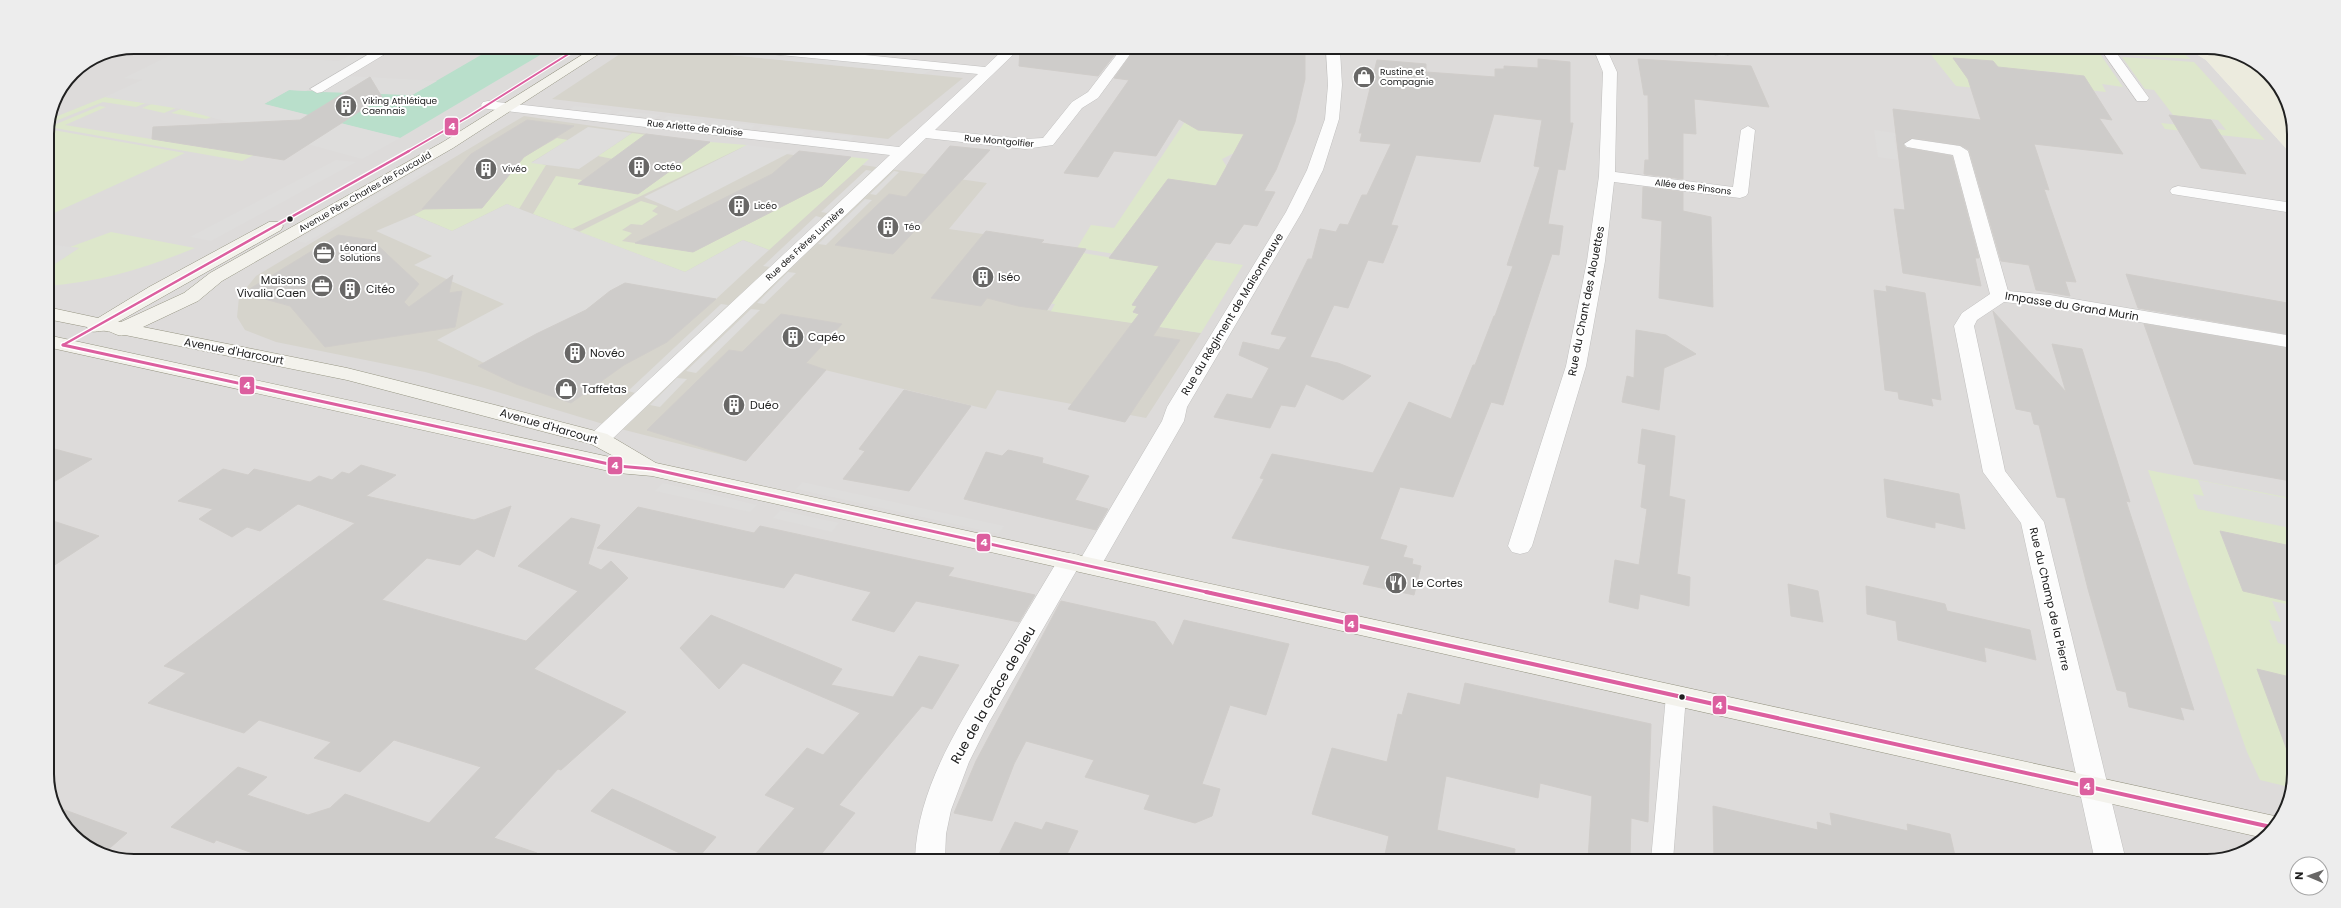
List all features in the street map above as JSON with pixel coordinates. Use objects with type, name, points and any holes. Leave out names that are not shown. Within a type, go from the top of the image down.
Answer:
[{"type":"main road","name":"Avenue Père Charles de Foucauld","points":[[55,343],[101,324],[162,287],[295,216],[488,105],[569,54]]},
{"type":"main road","name":"Avenue Père Charles de Foucauld","points":[[86,350],[123,329],[191,297],[216,277],[510,107],[593,54]]},
{"type":"main road","points":[[295,216],[316,220]]},
{"type":"main road","name":"Avenue d'Harcourt","points":[[54,314],[347,374],[599,439],[652,469]]},
{"type":"main road","name":"Avenue d'Harcourt","points":[[55,343],[618,466],[652,469]]},
{"type":"main road","points":[[652,469],[2094,789],[2268,826]]},
{"type":"street","points":[[317,89],[378,54]]},
{"type":"street","points":[[811,54],[988,71]]},
{"type":"street","name":"Rue des Frères Lumière","points":[[599,439],[1007,54]]},
{"type":"street","name":"Rue Montgolfier","points":[[922,133],[1004,143],[1037,145],[1048,142],[1077,105],[1093,95],[1124,54]]},
{"type":"street","name":"Rue du Régiment de Maisonneuve","points":[[1079,563],[1164,436],[1173,421],[1177,407],[1294,212],[1315,170],[1332,119],[1335,85],[1333,54]]},
{"type":"street","name":"Rue du Chant des Alouettes","points":[[1520,546],[1576,366],[1596,261],[1607,176],[1610,72],[1602,54]]},
{"type":"street","points":[[2110,54],[2142,98]]},
{"type":"street","name":"Rue Arlette de Falaise","points":[[488,105],[902,152]]},
{"type":"street","name":"Allée des Pinsons","points":[[1607,176],[1740,193],[1748,130]]},
{"type":"street","name":"Impasse du Grand Murin","points":[[1912,144],[1960,150],[2000,296],[2050,301],[2287,341]]},
{"type":"street","points":[[2178,191],[2287,207]]},
{"type":"street","name":"Rue du Champ de la Pierre","points":[[2000,296],[1969,317],[1964,326],[1994,472],[2032,522],[2109,854]]},
{"type":"street","name":"Rue de la Grâce de Dieu","points":[[930,854],[934,818],[951,768],[972,729],[1079,563]]},
{"type":"lane","points":[[1663,854],[1676,696]]},
{"type":"shaded area","points":[[129,54],[2196,54],[2206,60],[2287,149],[2287,774],[2283,800],[2274,818],[2264,831],[2247,843],[2233,850],[2212,854],[129,854],[108,850],[90,841],[77,831],[60,805],[54,779],[54,134],[58,108],[67,90],[77,77],[90,67],[108,58]]},
{"type":"shaded area","points":[[173,54],[225,54],[339,61],[352,54],[370,54],[306,91],[289,90],[264,104],[400,138],[362,159],[181,109],[105,97],[142,80],[124,78]]},
{"type":"shaded area","points":[[620,54],[720,54],[963,78],[888,139],[552,99]]},
{"type":"shaded area","points":[[720,54],[778,54],[934,69],[923,74]]},
{"type":"shaded area","points":[[2196,54],[2212,54],[2233,58],[2247,65],[2264,77],[2274,90],[2283,108],[2287,129],[2287,149],[2206,60]]},
{"type":"shaded area","points":[[349,76],[437,81],[412,95],[322,92]]},
{"type":"shaded area","points":[[574,106],[613,110],[608,114],[569,109]]},
{"type":"shaded area","points":[[620,111],[661,115],[656,118],[615,114]]},
{"type":"shaded area","points":[[524,116],[987,183],[949,229],[1077,248],[1040,309],[1201,333],[1146,418],[997,390],[986,409],[825,370],[746,461],[613,427],[481,387],[425,372],[276,342],[245,330],[237,317],[239,297],[256,276]]},
{"type":"shaded area","points":[[667,116],[706,120],[701,124],[663,119]]},
{"type":"shaded area","points":[[714,121],[756,125],[751,129],[710,125]]},
{"type":"shaded area","points":[[763,126],[805,131],[801,135],[758,130]]},
{"type":"shaded area","points":[[588,127],[632,133],[579,169],[531,163]]},
{"type":"shaded area","points":[[1874,130],[1896,133],[1956,134],[1959,145],[1894,136],[1898,160],[1878,157]]},
{"type":"shaded area","points":[[812,132],[854,136],[851,140],[808,135]]},
{"type":"shaded area","points":[[747,145],[793,151],[677,211],[644,197]]},
{"type":"shaded area","points":[[336,160],[356,162],[211,241],[190,237]]},
{"type":"shaded area","points":[[427,165],[435,166],[306,243],[296,241]]},
{"type":"shaded area","points":[[866,170],[872,171],[827,213],[821,212]]},
{"type":"shaded area","points":[[894,171],[899,172],[876,195],[870,194]]},
{"type":"shaded area","points":[[865,199],[872,200],[826,245],[818,244]]},
{"type":"shaded area","points":[[507,204],[685,272],[743,240],[769,250],[716,299],[623,284],[610,291],[586,310],[484,363],[437,340],[504,304],[414,265],[432,256],[376,231],[414,215],[452,231]]},
{"type":"shaded area","points":[[816,216],[823,218],[770,267],[763,266]]},
{"type":"shaded area","points":[[54,245],[79,248],[54,264]]},
{"type":"shaded area","points":[[788,272],[796,273],[764,304],[757,303]]},
{"type":"shaded area","points":[[721,304],[728,305],[635,393],[628,391]]},
{"type":"shaded area","points":[[751,309],[760,310],[696,373],[686,371]]},
{"type":"shaded area","points":[[677,378],[687,379],[660,407],[650,405]]},
{"type":"shaded area","points":[[2198,480],[2287,498],[2287,527],[2198,509],[2193,494],[2204,496]]},
{"type":"shaded area","points":[[802,482],[1004,526],[999,534],[796,489]]},
{"type":"shaded area","points":[[663,483],[757,505],[750,512],[655,491]]},
{"type":"shaded area","points":[[780,510],[839,523],[832,532],[773,518]]},
{"type":"shaded area","points":[[2272,601],[2287,604],[2287,645],[2278,643],[2269,620],[2281,622]]},
{"type":"green space","points":[[483,54],[542,54],[400,138],[264,104],[289,90],[412,95]]},
{"type":"green space","points":[[1248,54],[1263,54],[1253,116],[1234,153],[1222,159],[1227,167],[1171,254],[1243,265],[1201,333],[1042,310],[1051,311],[1055,304],[1045,303],[1071,257],[1080,258],[1083,253],[1131,261],[1134,257],[1077,248],[1091,225],[1114,228],[1192,111],[1248,56]],"holes":[[[1168,179],[1197,183],[1169,222],[1140,217]],[[1180,295],[1165,318],[1133,313],[1137,306],[1132,305],[1136,298]]]},
{"type":"green space","points":[[1930,54],[2100,54],[2123,87],[2102,84],[2106,92],[2079,89],[2070,74],[2043,71],[1991,73],[1978,60],[1953,58],[1963,71],[1986,89],[1956,86]]},
{"type":"green space","points":[[2126,54],[2184,54],[2191,59]]},
{"type":"green space","points":[[2122,57],[2194,62],[2265,140],[2165,129],[2161,123],[2226,130],[2218,120],[2181,116],[2183,120],[2173,115],[2154,90],[2145,89]]},
{"type":"green space","points":[[105,97],[146,103],[136,107],[103,102],[56,121],[56,116]]},
{"type":"green space","points":[[154,103],[176,108],[164,113],[142,108]]},
{"type":"green space","points":[[100,106],[106,107],[65,125],[213,149],[221,145],[282,141],[242,161],[55,128],[55,125]]},
{"type":"green space","points":[[181,109],[212,117],[206,119],[171,113]]},
{"type":"green space","points":[[54,130],[185,153],[54,213]]},
{"type":"green space","points":[[632,133],[647,135],[613,159],[598,156]]},
{"type":"green space","points":[[557,138],[568,140],[532,162],[546,165],[519,209],[507,204],[452,231],[414,215],[425,209],[482,208],[524,157]]},
{"type":"green space","points":[[710,142],[747,145],[572,229],[533,214],[556,176],[582,180],[578,184],[638,194]]},
{"type":"green space","points":[[851,157],[869,159],[769,250],[743,240],[685,272],[579,232],[641,201],[658,206],[652,211],[658,214],[642,225],[631,224],[622,230],[632,233],[622,241],[693,252],[822,186]]},
{"type":"green space","points":[[111,232],[195,248],[159,262],[123,273],[86,281],[54,285],[54,264],[79,248],[70,247]]},
{"type":"green space","points":[[2148,470],[2287,497],[2287,774],[2286,786],[2260,780],[2247,752]]},
{"type":"building","points":[[1020,54],[1115,54],[1098,76],[1019,66]]},
{"type":"building","points":[[1131,54],[1305,54],[1305,79],[1295,122],[1276,170],[1264,191],[1275,192],[1257,226],[1244,224],[1230,244],[1216,242],[1153,336],[1180,340],[1125,422],[1068,409],[1139,314],[1133,312],[1137,306],[1132,305],[1159,266],[1109,258],[1168,179],[1216,186],[1244,134],[1198,130],[1179,119],[1156,156],[1114,151],[1098,177],[1064,173],[1129,80],[1114,78]]},
{"type":"building","points":[[1953,58],[1993,61],[1998,67],[2084,76],[2112,120],[2099,118],[2123,154],[2034,144],[2049,190],[2044,189],[2076,282],[2065,281],[2070,296],[2036,290],[2029,265],[2001,261],[1969,150],[1960,145],[1912,138],[1903,144],[1906,148],[1952,156],[1979,258],[1975,258],[1981,286],[1903,273],[1894,209],[1905,210],[1893,109],[1981,120],[1968,79]]},
{"type":"building","points":[[1538,59],[1570,62],[1570,123],[1573,123],[1565,170],[1558,169],[1548,224],[1563,226],[1559,255],[1552,254],[1503,405],[1491,402],[1453,497],[1400,487],[1380,539],[1407,546],[1403,557],[1413,559],[1412,564],[1421,566],[1414,595],[1363,584],[1370,566],[1232,538],[1264,479],[1260,478],[1272,454],[1373,473],[1409,402],[1451,419],[1495,316],[1513,266],[1507,265],[1540,167],[1534,166],[1542,120],[1494,114],[1480,162],[1416,155],[1391,225],[1398,226],[1383,263],[1368,260],[1348,308],[1334,305],[1310,357],[1338,363],[1371,376],[1343,400],[1306,384],[1295,407],[1281,405],[1270,428],[1214,417],[1227,394],[1252,399],[1269,368],[1239,355],[1243,342],[1279,350],[1287,337],[1271,334],[1308,259],[1312,259],[1320,229],[1336,232],[1340,224],[1348,225],[1362,195],[1367,195],[1391,144],[1360,141],[1362,133],[1359,133],[1377,60],[1426,64],[1426,72],[1495,77],[1495,69],[1504,69],[1504,66],[1538,68]]},
{"type":"building","points":[[1638,59],[1751,66],[1769,107],[1694,99],[1696,134],[1683,133],[1683,179],[1644,174],[1645,160],[1649,160],[1648,95],[1644,95]]},
{"type":"building","points":[[370,77],[382,97],[284,160],[152,139],[153,127],[300,120]]},
{"type":"building","points":[[2169,115],[2211,120],[2246,174],[2201,168]]},
{"type":"building","name":"Vivéo","points":[[527,120],[574,126],[524,157],[482,208],[422,209],[471,154]]},
{"type":"building","name":"Octéo","points":[[646,134],[710,142],[638,194],[578,184]]},
{"type":"building","points":[[950,146],[990,150],[893,254],[835,245],[889,194],[906,197]]},
{"type":"building","name":"Licéo","points":[[799,151],[851,157],[822,186],[693,252],[635,243],[772,174]]},
{"type":"building","points":[[1643,187],[1683,192],[1683,211],[1711,217],[1713,307],[1659,298],[1662,221],[1642,218]]},
{"type":"building","points":[[986,231],[1044,240],[1041,243],[1086,249],[1047,310],[1018,306],[987,298],[981,306],[931,298]]},
{"type":"building","name":"Citéo","points":[[338,235],[372,240],[419,284],[404,302],[409,307],[453,275],[449,293],[462,291],[455,327],[325,347],[290,306],[243,293]]},
{"type":"building","points":[[2126,274],[2287,303],[2287,334],[2138,308]]},
{"type":"building","name":"Novéo","points":[[625,283],[716,299],[667,342],[624,365],[571,403],[516,384],[478,366],[536,334],[586,310],[610,291]]},
{"type":"building","points":[[1886,286],[1925,293],[1941,400],[1931,398],[1933,406],[1899,399],[1898,392],[1885,390],[1874,290],[1887,292]]},
{"type":"building","points":[[1993,311],[2066,392],[2052,344],[2082,349],[2130,502],[2126,501],[2194,710],[2180,707],[2184,720],[2129,707],[2126,692],[2117,690],[2088,589],[2065,498],[2057,497],[2039,425],[2034,424],[2031,412],[2016,409]]},
{"type":"building","name":"Duéo","points":[[781,314],[842,324],[806,363],[826,370],[746,461],[647,430],[729,350],[742,352]]},
{"type":"building","points":[[2144,324],[2287,348],[2287,480],[2194,464]]},
{"type":"building","points":[[1636,330],[1666,335],[1696,354],[1664,368],[1659,410],[1622,402],[1627,376],[1634,378]]},
{"type":"building","points":[[904,390],[971,406],[909,491],[843,479],[865,451],[859,449]]},
{"type":"building","points":[[1642,429],[1675,436],[1669,496],[1685,500],[1677,574],[1690,577],[1689,606],[1640,594],[1638,609],[1609,602],[1615,560],[1639,565],[1647,509],[1641,507],[1646,465],[1638,463]]},
{"type":"building","points":[[54,449],[92,459],[54,482]]},
{"type":"building","points":[[1008,450],[1043,458],[1042,463],[1089,476],[1075,500],[1108,509],[1096,530],[964,499],[986,452],[1002,456]]},
{"type":"building","points":[[361,465],[396,475],[366,496],[474,520],[511,506],[494,557],[477,549],[460,565],[427,558],[382,600],[526,641],[578,591],[518,566],[571,518],[600,525],[588,564],[601,570],[611,561],[628,578],[534,669],[626,712],[561,770],[558,769],[494,838],[537,854],[256,854],[216,840],[214,843],[171,827],[238,767],[267,777],[247,795],[308,815],[330,808],[345,794],[429,823],[481,767],[394,740],[360,772],[314,758],[331,742],[259,720],[244,733],[148,703],[186,673],[164,666],[355,523],[298,504],[260,531],[247,527],[232,537],[199,519],[213,509],[178,501],[223,469],[248,475],[254,469],[310,482],[319,476],[332,480],[342,472],[349,474]]},
{"type":"building","points":[[1884,479],[1959,494],[1965,529],[1935,522],[1935,528],[1887,517]]},
{"type":"building","points":[[638,507],[754,533],[760,526],[954,568],[948,576],[1035,595],[1019,622],[916,601],[894,632],[852,620],[871,592],[795,573],[784,588],[597,548]]},
{"type":"building","points":[[54,521],[99,536],[54,565]]},
{"type":"building","points":[[2220,531],[2287,545],[2287,601],[2243,591]]},
{"type":"building","points":[[1788,584],[1818,591],[1823,622],[1791,616]]},
{"type":"building","points":[[1866,586],[1945,604],[1947,611],[2030,630],[2036,660],[1984,647],[1986,662],[1898,640],[1896,621],[1867,614]]},
{"type":"building","points":[[1061,601],[1155,622],[1173,646],[1184,620],[1289,644],[1266,715],[1230,705],[1202,784],[1220,789],[1212,816],[1195,823],[1144,809],[1150,795],[1085,777],[1094,760],[1026,741],[1014,764],[992,821],[954,813],[976,761]]},
{"type":"building","points":[[711,615],[842,669],[831,685],[893,697],[919,656],[959,665],[932,709],[922,706],[839,805],[855,813],[821,854],[755,854],[795,808],[765,795],[807,748],[823,755],[860,713],[743,663],[719,689],[680,648]]},
{"type":"building","points":[[2257,669],[2287,676],[2287,750]]},
{"type":"building","points":[[1465,683],[1651,724],[1648,822],[1631,818],[1630,854],[1588,854],[1592,796],[1540,783],[1538,798],[1446,776],[1437,830],[1515,849],[1514,854],[1385,854],[1389,836],[1312,814],[1332,748],[1387,762],[1398,714],[1402,715],[1408,693],[1460,705]]},
{"type":"building","points":[[612,789],[716,837],[701,854],[682,854],[591,811]]},
{"type":"building","points":[[1713,806],[1818,830],[1817,822],[1832,826],[1830,813],[1908,831],[1907,824],[1950,834],[1955,854],[1714,854]]},
{"type":"building","points":[[62,809],[127,833],[108,850],[90,841],[77,831]]},
{"type":"building","points":[[1015,822],[1042,830],[1046,822],[1078,831],[1067,854],[999,854]]},
{"type":"transit line","name":"4","points":[[63,345],[156,291],[301,213],[468,117],[568,54]]},
{"type":"transit line","name":"4","points":[[63,345],[618,466],[652,469],[2268,826]]},
{"type":"place","name":"Rustine et Compagnie","points":[[1364,77]]},
{"type":"place","name":"Viking Athlétique Caennais","points":[[346,106]]},
{"type":"place","name":"Octéo","points":[[639,167]]},
{"type":"place","name":"Vivéo","points":[[486,169]]},
{"type":"place","name":"Licéo","points":[[739,206]]},
{"type":"place","name":"Téo","points":[[888,227]]},
{"type":"place","name":"Léonard Solutions","points":[[324,253]]},
{"type":"place","name":"Iséo","points":[[983,277]]},
{"type":"place","name":"Maisons Vivalia Caen","points":[[322,286]]},
{"type":"place","name":"Citéo","points":[[350,289]]},
{"type":"place","name":"Capéo","points":[[793,337]]},
{"type":"place","name":"Novéo","points":[[575,353]]},
{"type":"place","name":"Taffetas","points":[[566,389]]},
{"type":"place","name":"Duéo","points":[[734,405]]},
{"type":"place","name":"Le Cortes","points":[[1396,583]]}]
